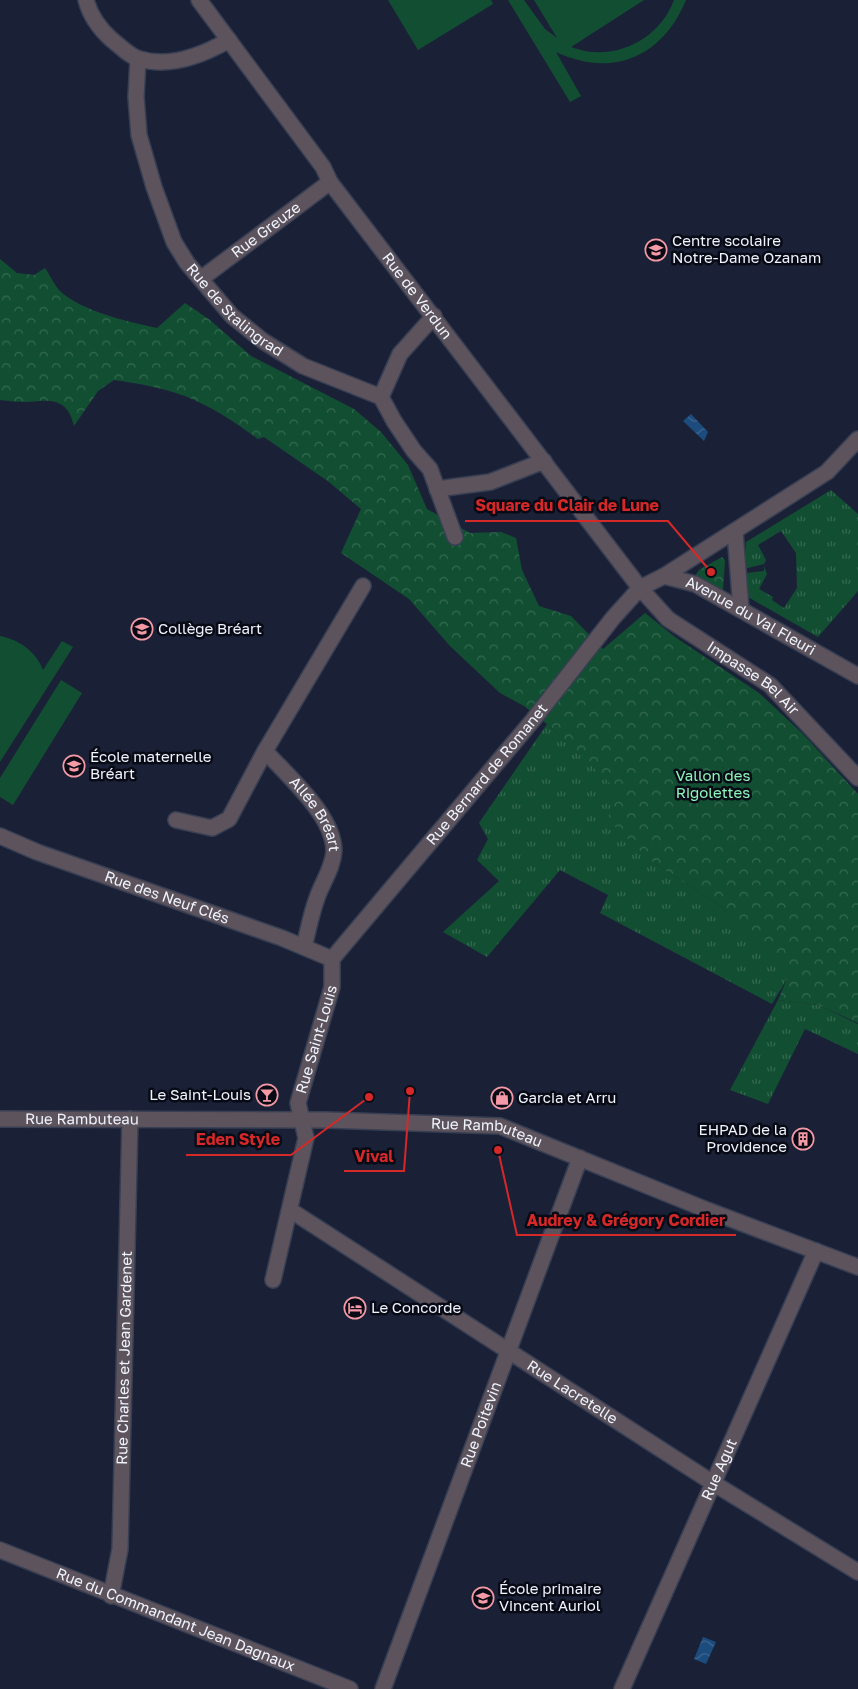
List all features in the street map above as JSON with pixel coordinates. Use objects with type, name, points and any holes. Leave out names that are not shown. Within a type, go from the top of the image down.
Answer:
[{"type":"street","points":[[86,0],[95,20],[108,36],[138,59],[158,62],[191,58],[229,40]]},
{"type":"street","name":"Rue de Verdun","points":[[199,0],[323,167],[330,182],[434,316],[524,439],[544,461],[640,588]]},
{"type":"street","name":"Rue de Stalingrad","points":[[138,59],[136,97],[139,135],[154,188],[174,242],[187,263],[202,278],[232,316],[263,341],[303,366],[381,397]]},
{"type":"street","name":"Rue Greuze","points":[[202,278],[330,182]]},
{"type":"street","points":[[434,316],[400,354],[381,397],[414,451],[430,469],[455,537]]},
{"type":"street","points":[[664,576],[827,472],[858,439]]},
{"type":"street","points":[[438,489],[490,482],[544,461]]},
{"type":"street","points":[[735,532],[741,609]]},
{"type":"street","name":"Avenue du Val Fleuri","points":[[640,588],[664,576],[695,584],[858,676]]},
{"type":"street","points":[[176,820],[212,828],[229,819],[265,751],[363,586]]},
{"type":"street","name":"Rue Bernard de Romanet","points":[[332,959],[533,720],[612,618],[640,588]]},
{"type":"street","name":"Impasse Bel Air","points":[[640,588],[668,619],[770,685],[858,778]]},
{"type":"street","name":"Allée Bréart","points":[[265,751],[306,794],[326,824],[332,838],[334,852],[331,866],[316,899],[304,947]]},
{"type":"street","name":"Rue des Neuf Clés","points":[[0,836],[37,852],[304,947],[332,959]]},
{"type":"street","name":"Rue Saint-Louis","points":[[273,1280],[306,1138],[298,1103],[332,986],[332,959]]},
{"type":"street","name":"Rue Rambuteau","points":[[0,1119],[301,1121],[500,1126],[858,1267]]},
{"type":"street","name":"Rue Charles et Jean Gardenet","points":[[112,1596],[120,1549],[130,1119]]},
{"type":"street","name":"Rue Poitevin","points":[[383,1689],[580,1158]]},
{"type":"street","name":"Rue Lacretelle","points":[[290,1210],[712,1483],[858,1572]]},
{"type":"street","name":"Rue Agut","points":[[622,1689],[816,1251]]},
{"type":"street","name":"Rue du Commandant Jean Dagnaux","points":[[0,1550],[350,1689]]},
{"type":"green space","points":[[388,0],[491,0],[493,4],[418,50]]},
{"type":"green space","points":[[508,0],[524,0],[545,29],[557,38],[534,0],[644,0],[571,47],[602,52],[618,50],[646,37],[667,14],[674,0],[686,0],[676,20],[663,36],[649,49],[633,58],[597,63],[577,60],[556,52],[581,96],[570,102]]},
{"type":"green space","name":"Vallon des Rigolettes","points":[[0,259],[17,273],[34,275],[45,268],[58,289],[80,304],[106,315],[157,328],[185,303],[210,320],[251,356],[354,409],[381,432],[408,465],[427,509],[470,533],[501,532],[516,538],[522,570],[539,606],[571,616],[603,649],[645,613],[675,637],[759,693],[802,733],[858,794],[858,1023],[818,1005],[778,1000],[789,974],[719,905],[651,861],[608,820],[614,787],[547,724],[524,706],[500,693],[450,646],[409,599],[341,553],[361,509],[329,482],[264,437],[258,439],[214,410],[185,396],[159,388],[114,380],[98,391],[74,426],[68,410],[58,403],[52,401],[25,402],[0,400]]},
{"type":"green space","points":[[831,490],[858,514],[858,591],[818,637],[748,597],[746,573],[764,571],[764,566],[767,574],[759,589],[773,597],[772,600],[784,608],[797,588],[796,553],[781,531],[758,545],[766,560],[764,564],[744,569],[746,542]]},
{"type":"green space","points":[[722,557],[725,560],[723,590],[695,576],[699,570]]},
{"type":"green space","points":[[0,636],[14,640],[26,647],[36,657],[43,670],[62,641],[73,647],[0,762]]},
{"type":"green space","points":[[61,680],[82,693],[13,805],[0,797],[0,778]]},
{"type":"green space","points":[[547,724],[615,787],[651,861],[719,905],[790,974],[772,1004],[600,913],[608,895],[560,870],[487,957],[443,932],[499,881],[477,860],[488,839],[479,823]]},
{"type":"green space","points":[[778,1000],[818,1005],[858,1024],[858,1054],[805,1029],[768,1104],[730,1090]]},
{"type":"water","points":[[691,414],[708,432],[704,441],[683,421]]},
{"type":"water","points":[[703,1637],[716,1642],[706,1664],[694,1659]]},
{"type":"place","name":"Centre scolaire Notre-Dame Ozanam","points":[[656,250]]},
{"type":"place","name":"Square du Clair de Lune","points":[[711,572]]},
{"type":"place","name":"Collège Bréart","points":[[142,629]]},
{"type":"place","name":"École maternelle Bréart","points":[[74,766]]},
{"type":"place","name":"Vival","points":[[410,1091]]},
{"type":"place","name":"Le Saint-Louis","points":[[267,1095]]},
{"type":"place","name":"Eden Style","points":[[369,1097]]},
{"type":"place","name":"Garcia et Arru","points":[[502,1098]]},
{"type":"place","name":"EHPAD de la Providence","points":[[803,1139]]},
{"type":"place","name":"Audrey & Grégory Cordier","points":[[498,1150]]},
{"type":"place","name":"Le Concorde","points":[[355,1308]]},
{"type":"place","name":"École primaire Vincent Auriol","points":[[483,1598]]}]
